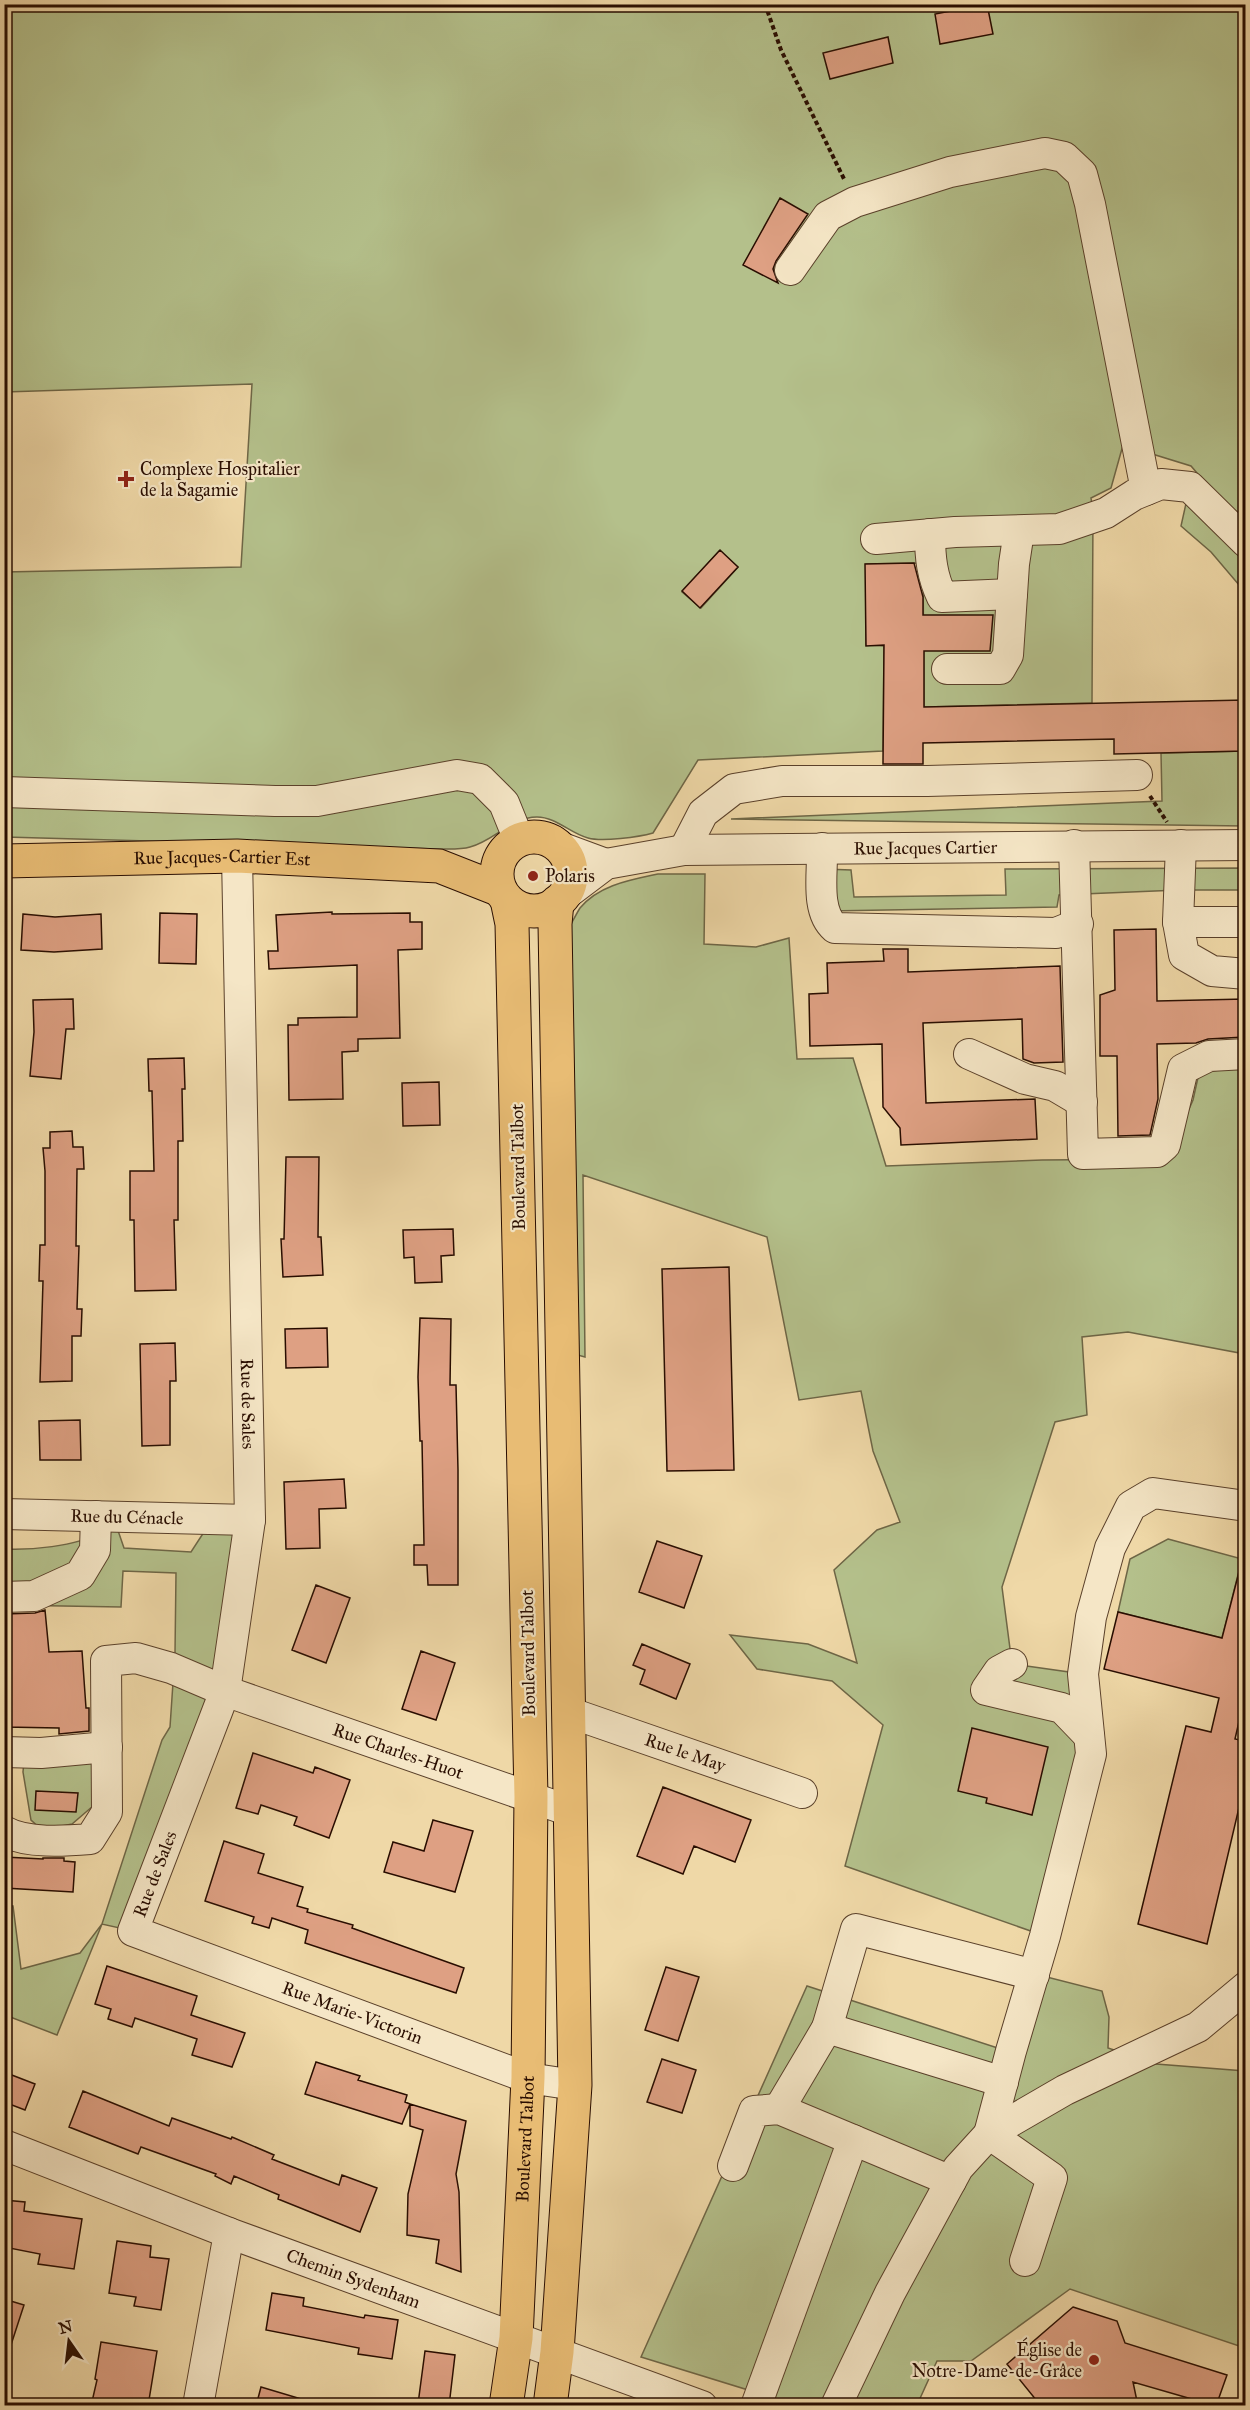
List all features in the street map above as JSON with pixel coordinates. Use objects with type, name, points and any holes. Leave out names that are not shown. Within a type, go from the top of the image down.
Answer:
[{"type":"main road","points":[[550,2406],[557,2352],[575,2085],[555,924],[561,898],[571,872],[569,863],[560,848],[547,839],[536,837],[514,843],[498,864],[497,875],[504,895],[516,906],[534,911],[544,909],[561,898]]},
{"type":"main road","name":"Rue Jacques-Cartier Est","points":[[4,861],[237,856],[439,866],[514,843]]},
{"type":"main road","name":"Rue Jacques-Cartier Est","points":[[439,866],[504,895]]},
{"type":"main road","name":"Boulevard Talbot","points":[[504,895],[512,924],[531,1797],[528,2078],[516,2338],[506,2406]]},
{"type":"street","points":[[790,270],[828,216],[855,202],[950,172],[1045,153],[1064,157],[1082,174],[1146,490]]},
{"type":"street","points":[[876,539],[930,534],[1059,529],[1106,513],[1134,495],[1161,484],[1190,487],[1245,542]]},
{"type":"street","points":[[947,669],[1000,669],[1008,655],[1014,564],[1019,531]]},
{"type":"street","points":[[930,534],[930,560],[934,580],[942,597],[1012,594]]},
{"type":"street","points":[[4,792],[317,801],[457,774],[480,779],[504,803],[514,843]]},
{"type":"street","points":[[684,850],[703,813],[734,789],[782,781],[927,781],[1137,775]]},
{"type":"street","points":[[1181,845],[1178,922],[1184,955],[1212,971],[1245,974]]},
{"type":"street","name":"Rue Jacques Cartier","points":[[561,898],[606,864],[684,850],[1245,845]]},
{"type":"street","points":[[1074,846],[1083,1154],[1157,1152],[1165,1145],[1183,1069],[1209,1056],[1245,1054]]},
{"type":"street","name":"Rue Jacques Cartier","points":[[560,848],[606,864]]},
{"type":"street","points":[[822,849],[823,908],[827,921],[835,928],[1056,933],[1078,924]]},
{"type":"street","name":"Rue de Sales","points":[[133,1931],[225,1691],[249,1520],[237,856]]},
{"type":"street","points":[[1178,922],[1245,922]]},
{"type":"street","points":[[969,1054],[1025,1079],[1055,1086],[1082,1102]]},
{"type":"street","points":[[989,2134],[1034,1975],[1091,1754],[1083,1674],[1091,1617],[1110,1548],[1131,1506],[1153,1493],[1245,1506]]},
{"type":"street","name":"Rue du Cénacle","points":[[4,1514],[249,1520]]},
{"type":"street","points":[[4,1597],[34,1596],[80,1575],[95,1550],[96,1516]]},
{"type":"street","name":"Rue Charles-Huot","points":[[107,1747],[106,1661],[136,1658],[171,1668],[225,1691],[570,1811]]},
{"type":"street","points":[[1012,1664],[999,1671],[986,1690],[1062,1708],[1089,1736]]},
{"type":"street","name":"Rue le May","points":[[568,1712],[802,1793]]},
{"type":"street","points":[[4,1752],[41,1753],[107,1747],[106,1812],[90,1839],[57,1841],[12,1836],[4,1831]]},
{"type":"street","points":[[779,2109],[827,2028],[856,1929],[1034,1975]]},
{"type":"street","name":"Rue Marie-Victorin","points":[[133,1931],[528,2078],[575,2085]]},
{"type":"street","points":[[836,2406],[890,2293],[958,2168],[989,2134],[1065,2090],[1198,2027],[1245,1987]]},
{"type":"street","points":[[827,2028],[1003,2082]]},
{"type":"street","points":[[733,2166],[754,2111],[779,2109],[951,2181]]},
{"type":"street","points":[[989,2134],[1052,2178],[1025,2261]]},
{"type":"street","points":[[756,2406],[853,2140]]},
{"type":"street","name":"Chemin Sydenham","points":[[4,2145],[229,2233],[702,2406]]},
{"type":"street","points":[[198,2406],[229,2233]]},
{"type":"path","points":[[765,4],[781,50],[855,202]]},
{"type":"path","points":[[1137,775],[1181,845]]},
{"type":"green space","points":[[5,5],[1245,5],[1245,519],[1221,501],[1191,466],[1123,445],[1111,488],[1091,498],[1093,511],[1092,703],[924,707],[923,563],[866,564],[866,645],[884,646],[883,751],[698,760],[653,833],[594,839],[582,836],[551,820],[537,817],[519,821],[479,844],[454,849],[5,837],[5,572],[241,567],[252,384],[5,392]],"holes":[[[719,551],[738,567],[701,608],[682,592]]]},
{"type":"green space","points":[[1187,499],[1245,560],[1245,592],[1211,552],[1181,526]]},
{"type":"green space","points":[[1245,751],[1245,826],[731,819],[1162,801],[1161,753]]},
{"type":"green space","points":[[1245,868],[1245,890],[1059,895],[1057,907],[828,911],[824,869],[851,870],[854,897],[1006,895],[1005,869]]},
{"type":"green space","points":[[658,874],[705,874],[704,944],[756,947],[789,938],[797,1059],[853,1058],[886,1166],[1042,1160],[1167,1159],[1193,1100],[1199,1073],[1245,1066],[1245,1354],[1128,1332],[1082,1337],[1087,1415],[1055,1422],[1002,1587],[1012,1664],[1083,1674],[1091,1754],[1045,1936],[845,1866],[883,1725],[832,1681],[757,1669],[730,1635],[808,1644],[857,1663],[834,1570],[877,1530],[900,1522],[873,1451],[861,1391],[799,1400],[767,1237],[583,1175],[585,1357],[570,1353],[566,933],[580,908],[596,894],[616,885]]},
{"type":"green space","points":[[113,1516],[124,1548],[191,1552],[204,1532],[250,1520],[225,1691],[133,1931],[102,1924],[162,1740],[170,1727],[175,1653],[176,1573],[123,1571],[121,1607],[5,1605],[5,1549],[39,1548],[77,1542],[96,1533]]},
{"type":"green space","points":[[1168,1539],[1242,1559],[1222,1638],[1118,1612],[1130,1559]]},
{"type":"green space","points":[[98,1740],[93,1806],[72,1824],[42,1830],[31,1820],[23,1772],[24,1761]]},
{"type":"green space","points":[[4,1906],[13,1906],[21,1969],[80,1953],[102,1924],[57,2035],[5,2015]]},
{"type":"green space","points":[[1035,1974],[1102,1991],[1109,2017],[1108,2048],[1156,2064],[1245,2071],[1245,2348],[1070,2289],[971,2361],[937,2361],[917,2405],[797,2405],[641,2357],[807,1986],[1010,2052]]},
{"type":"building","points":[[987,4],[993,34],[940,44],[935,14]]},
{"type":"building","points":[[888,37],[893,63],[830,79],[823,53]]},
{"type":"building","points":[[780,198],[808,214],[776,261],[773,269],[778,283],[743,265]]},
{"type":"building","points":[[720,550],[738,567],[700,608],[682,591]]},
{"type":"building","points":[[914,563],[923,597],[923,615],[993,615],[990,651],[924,651],[924,707],[1245,700],[1245,751],[1114,754],[1114,739],[923,743],[923,764],[883,764],[884,645],[866,646],[865,564]]},
{"type":"building","points":[[332,912],[332,914],[410,913],[410,922],[422,922],[422,949],[398,950],[400,1038],[358,1039],[358,1051],[342,1052],[343,1099],[289,1100],[288,1025],[298,1025],[298,1018],[357,1017],[357,965],[269,969],[268,951],[278,951],[276,915]]},
{"type":"building","points":[[160,913],[197,914],[196,964],[159,963]]},
{"type":"building","points":[[23,914],[55,917],[101,914],[102,949],[54,952],[21,950]]},
{"type":"building","points":[[1156,929],[1157,1001],[1245,999],[1245,1037],[1208,1039],[1196,1043],[1157,1044],[1158,1099],[1150,1135],[1118,1136],[1117,1056],[1100,1056],[1100,995],[1115,990],[1114,930]]},
{"type":"building","points":[[883,949],[908,949],[908,972],[1060,966],[1063,1062],[1034,1063],[1023,1059],[1022,1019],[923,1023],[926,1103],[1035,1099],[1037,1139],[901,1145],[900,1128],[883,1107],[882,1044],[810,1046],[809,994],[828,993],[827,963],[884,961]]},
{"type":"building","points":[[73,999],[74,1029],[66,1029],[61,1079],[30,1076],[34,1032],[33,1000]]},
{"type":"building","points":[[184,1058],[183,1141],[178,1141],[178,1220],[174,1220],[176,1290],[135,1291],[134,1220],[130,1220],[130,1171],[154,1171],[152,1091],[149,1091],[148,1059]]},
{"type":"building","points":[[439,1082],[440,1125],[403,1126],[402,1083]]},
{"type":"building","points":[[72,1131],[73,1147],[83,1147],[84,1169],[77,1169],[76,1246],[79,1246],[77,1309],[82,1309],[81,1336],[72,1336],[72,1381],[40,1382],[43,1281],[39,1281],[40,1245],[45,1245],[43,1148],[50,1148],[50,1132]]},
{"type":"building","points":[[286,1157],[319,1157],[318,1237],[321,1237],[323,1275],[283,1277],[281,1239],[284,1239]]},
{"type":"building","points":[[453,1229],[454,1255],[441,1256],[442,1282],[415,1283],[414,1257],[404,1258],[403,1230]]},
{"type":"building","points":[[729,1267],[734,1470],[667,1471],[662,1269]]},
{"type":"building","points":[[420,1318],[451,1319],[450,1385],[456,1385],[458,1585],[428,1585],[427,1565],[414,1565],[414,1545],[424,1545],[418,1377]]},
{"type":"building","points":[[327,1328],[328,1367],[286,1368],[285,1329]]},
{"type":"building","points":[[175,1343],[176,1381],[170,1381],[170,1445],[142,1446],[140,1344]]},
{"type":"building","points":[[80,1420],[81,1460],[40,1460],[39,1421]]},
{"type":"building","points":[[344,1479],[346,1508],[319,1509],[320,1548],[286,1549],[284,1482]]},
{"type":"building","points":[[657,1541],[702,1556],[684,1608],[639,1592]]},
{"type":"building","points":[[1240,1568],[1245,1569],[1245,1704],[1243,1704],[1235,1739],[1245,1741],[1245,1782],[1207,1944],[1138,1924],[1186,1726],[1211,1732],[1219,1698],[1104,1669],[1118,1612],[1222,1638]]},
{"type":"building","points":[[316,1585],[350,1598],[326,1663],[292,1650]]},
{"type":"building","points":[[45,1610],[49,1652],[82,1651],[86,1708],[89,1708],[89,1731],[59,1734],[59,1728],[4,1727],[4,1614],[35,1613]]},
{"type":"building","points":[[642,1644],[690,1664],[676,1699],[640,1684],[645,1670],[633,1665]]},
{"type":"building","points":[[421,1651],[455,1663],[436,1720],[402,1709]]},
{"type":"building","points":[[972,1728],[1048,1747],[1032,1815],[986,1803],[987,1798],[958,1791]]},
{"type":"building","points":[[253,1753],[313,1773],[315,1767],[350,1780],[329,1838],[294,1825],[297,1817],[261,1805],[258,1814],[236,1808]]},
{"type":"building","points":[[663,1787],[751,1820],[735,1862],[694,1846],[683,1874],[637,1856]]},
{"type":"building","points":[[36,1791],[78,1793],[76,1812],[35,1810]]},
{"type":"building","points":[[433,1820],[473,1831],[455,1892],[384,1872],[393,1842],[424,1851]]},
{"type":"building","points":[[224,1841],[264,1854],[258,1873],[303,1887],[297,1906],[308,1909],[307,1912],[353,1925],[352,1928],[464,1968],[456,1993],[305,1943],[308,1930],[272,1918],[269,1928],[252,1923],[254,1917],[205,1901]]},
{"type":"building","points":[[4,1857],[64,1858],[64,1861],[75,1862],[73,1892],[4,1888]]},
{"type":"building","points":[[107,1966],[197,1996],[191,2015],[245,2033],[232,2067],[192,2055],[197,2039],[135,2018],[132,2027],[108,2019],[111,2009],[95,2004]]},
{"type":"building","points":[[666,1967],[699,1977],[678,2041],[645,2030]]},
{"type":"building","points":[[662,2059],[696,2070],[682,2113],[647,2102]]},
{"type":"building","points":[[316,2062],[360,2076],[358,2080],[407,2095],[405,2102],[410,2104],[402,2124],[305,2094]]},
{"type":"building","points":[[4,2072],[35,2084],[25,2110],[4,2102]]},
{"type":"building","points":[[83,2091],[169,2126],[172,2118],[231,2139],[232,2137],[274,2155],[272,2159],[339,2185],[342,2175],[377,2188],[360,2232],[278,2199],[279,2195],[234,2176],[231,2184],[215,2176],[216,2174],[141,2147],[138,2154],[69,2127]]},
{"type":"building","points":[[410,2104],[466,2121],[456,2174],[459,2192],[461,2272],[436,2263],[439,2240],[407,2235],[408,2194],[423,2130],[410,2126]]},
{"type":"building","points":[[4,2200],[25,2202],[24,2211],[82,2219],[74,2269],[38,2264],[40,2254],[4,2247]]},
{"type":"building","points":[[117,2241],[151,2246],[150,2257],[169,2259],[161,2310],[134,2306],[136,2297],[109,2293]]},
{"type":"building","points":[[272,2293],[304,2298],[303,2306],[364,2318],[365,2315],[398,2320],[392,2359],[358,2354],[359,2348],[266,2330]]},
{"type":"building","points":[[4,2299],[24,2305],[8,2354],[4,2353]]},
{"type":"building","name":"Église de Notre-Dame-de-Grâce","points":[[1073,2307],[1117,2321],[1125,2343],[1227,2375],[1216,2406],[1133,2382],[1138,2406],[1041,2406],[1007,2364]]},
{"type":"building","points":[[101,2342],[157,2351],[148,2406],[91,2406],[97,2380],[95,2379]]},
{"type":"building","points":[[425,2351],[455,2355],[449,2406],[418,2404]]},
{"type":"building","points":[[261,2387],[308,2401],[307,2406],[256,2406]]},
{"type":"place","name":"Complexe Hospitalier de la Sagamie","points":[[126,479]]},
{"type":"place","name":"Polaris","points":[[533,876]]},
{"type":"place","name":"Église de Notre-Dame-de-Grâce","points":[[1094,2360]]}]
